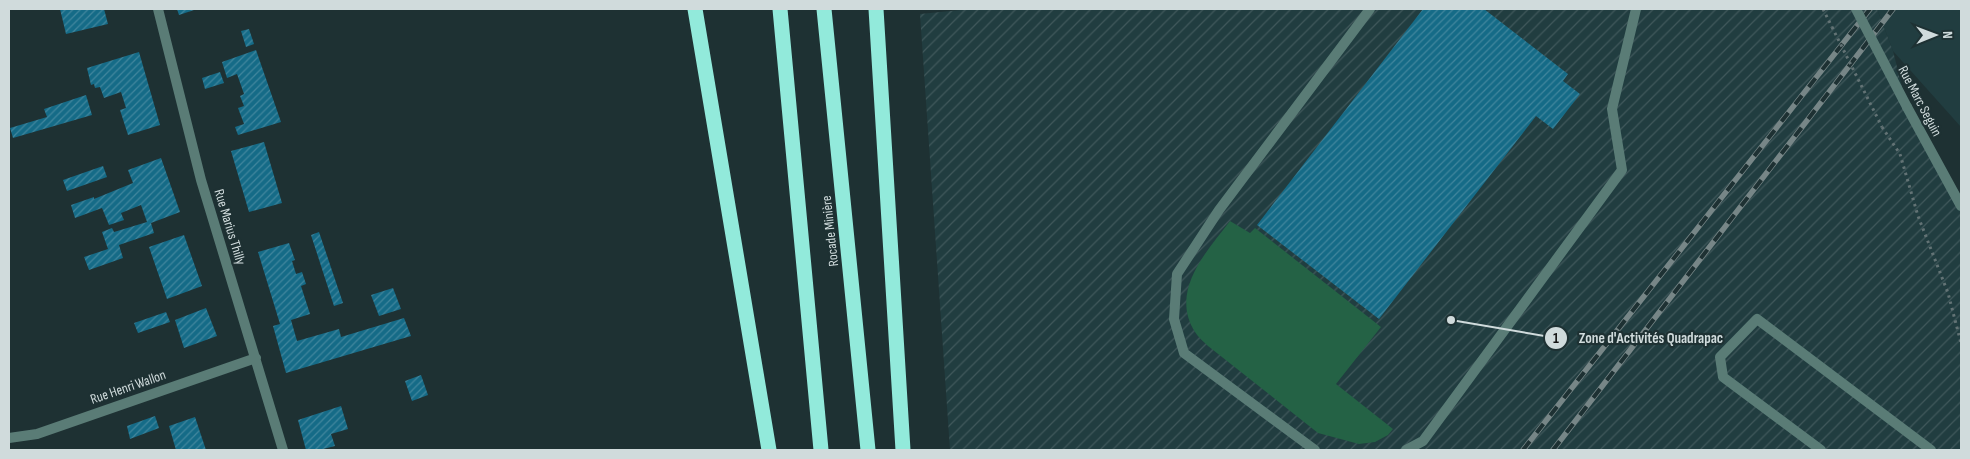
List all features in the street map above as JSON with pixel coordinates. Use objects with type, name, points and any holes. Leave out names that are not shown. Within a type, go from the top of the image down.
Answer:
[{"type":"highway","points":[[695,9],[769,450]]},
{"type":"highway","points":[[780,9],[821,450]]},
{"type":"highway","name":"Rocade Minière","points":[[824,9],[868,450]]},
{"type":"highway","points":[[876,9],[903,450]]},
{"type":"street","name":"Rue Marius Thilly","points":[[158,9],[201,180],[283,450]]},
{"type":"street","points":[[1315,450],[1184,352],[1174,319],[1177,274],[1219,210],[1370,9]]},
{"type":"street","points":[[1406,450],[1423,442],[1622,170],[1612,110],[1636,9]]},
{"type":"street","name":"Rue Marc Seguin","points":[[1856,9],[1961,206]]},
{"type":"street","points":[[1821,450],[1723,377],[1720,357],[1757,319],[1931,450]]},
{"type":"street","name":"Rue Henri Wallon","points":[[9,438],[37,434],[256,358]]},
{"type":"path","points":[[1823,9],[1882,127],[1900,154],[1918,216],[1948,293],[1961,343]]},
{"type":"shaded area","points":[[971,9],[1877,9],[1893,51],[1907,107],[1961,206],[1961,450],[950,450],[920,14]]},
{"type":"shaded area","points":[[1877,9],[1961,9],[1961,127],[1893,51]]},
{"type":"green space","points":[[1230,221],[1250,233],[1255,228],[1381,327],[1336,384],[1393,429],[1388,435],[1375,442],[1359,444],[1318,433],[1208,346],[1196,334],[1188,317],[1186,302],[1189,287],[1194,272],[1202,258]]},
{"type":"building","points":[[60,9],[104,9],[108,24],[66,34]]},
{"type":"building","points":[[177,9],[197,9],[179,15]]},
{"type":"building","points":[[1423,9],[1484,9],[1568,74],[1563,81],[1580,94],[1553,129],[1536,116],[1379,319],[1257,225]]},
{"type":"building","points":[[249,29],[254,44],[246,47],[241,31]]},
{"type":"building","points":[[256,50],[281,122],[238,135],[235,127],[244,124],[238,108],[244,106],[240,96],[244,94],[237,74],[227,78],[222,62]]},
{"type":"building","points":[[139,52],[160,125],[128,135],[120,110],[126,108],[121,92],[104,98],[100,87],[95,88],[94,84],[91,85],[87,68]]},
{"type":"building","points":[[220,72],[224,83],[205,89],[202,78]]},
{"type":"building","points":[[86,95],[92,115],[13,138],[10,128],[47,117],[44,109]]},
{"type":"building","points":[[264,142],[282,203],[249,212],[231,151]]},
{"type":"building","points":[[161,158],[180,212],[151,223],[154,233],[119,245],[123,258],[89,270],[84,257],[108,249],[102,232],[112,228],[114,232],[147,222],[141,205],[121,213],[124,220],[109,225],[102,208],[75,218],[71,205],[94,197],[94,199],[133,183],[128,170]]},
{"type":"building","points":[[103,166],[107,177],[67,191],[63,180]]},
{"type":"building","points":[[319,232],[343,303],[334,306],[311,235]]},
{"type":"building","points":[[184,235],[202,286],[167,299],[149,247]]},
{"type":"building","points":[[289,243],[295,260],[292,261],[296,274],[302,272],[306,284],[301,286],[310,314],[291,320],[297,341],[339,329],[341,337],[404,318],[411,336],[286,373],[273,326],[280,324],[258,252]]},
{"type":"building","points":[[393,288],[401,309],[379,316],[371,295]]},
{"type":"building","points":[[206,308],[217,336],[184,348],[175,320]]},
{"type":"building","points":[[166,312],[170,322],[138,333],[134,323]]},
{"type":"building","points":[[421,375],[428,395],[412,401],[405,381]]},
{"type":"building","points":[[341,406],[348,429],[331,434],[335,446],[319,450],[306,450],[298,420]]},
{"type":"building","points":[[155,416],[159,428],[130,439],[127,426]]},
{"type":"building","points":[[195,417],[206,450],[176,450],[169,426]]},
{"type":"railway","points":[[1523,450],[1870,9]]},
{"type":"railway","points":[[1553,450],[1893,9]]},
{"type":"place","name":"Zone d'Activités Quadrapac","points":[[1451,320]]}]
